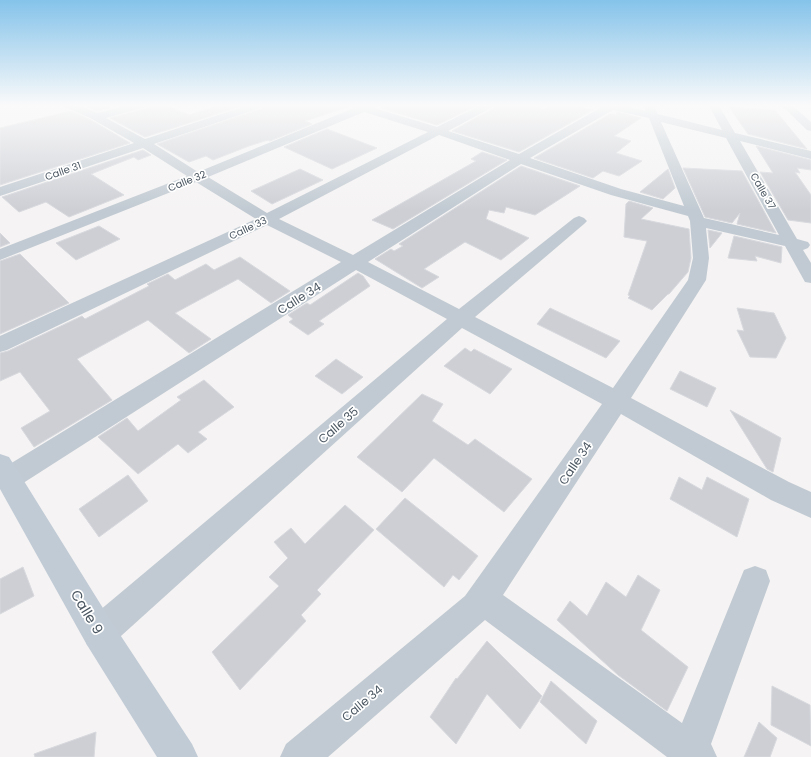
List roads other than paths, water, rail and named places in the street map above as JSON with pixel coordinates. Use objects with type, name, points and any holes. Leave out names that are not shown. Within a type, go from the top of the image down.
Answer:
[{"type":"street","points":[[136,139],[267,219],[356,263],[617,401],[780,491],[811,505]]},
{"type":"street","name":"Calle 31","points":[[0,192],[154,139]]},
{"type":"street","name":"Calle 32","points":[[0,255],[197,177],[283,139]]},
{"type":"street","name":"Calle 33","points":[[0,345],[267,219],[422,139]]},
{"type":"street","points":[[462,139],[616,192],[697,217],[793,243],[811,246]]},
{"type":"street","name":"Calle 34","points":[[4,472],[356,263],[553,139]]},
{"type":"street","name":"Calle 34","points":[[299,757],[470,612],[482,599],[617,401],[697,280],[701,258],[697,217],[664,139]]},
{"type":"street","name":"Calle 37","points":[[734,139],[793,243],[811,278]]},
{"type":"street","points":[[745,139],[811,156]]},
{"type":"street","name":"Calle 35","points":[[99,632],[460,319],[579,221]]},
{"type":"street","name":"Calle 9","points":[[4,472],[99,632],[179,757]]},
{"type":"street","points":[[482,599],[694,754],[755,581]]}]
